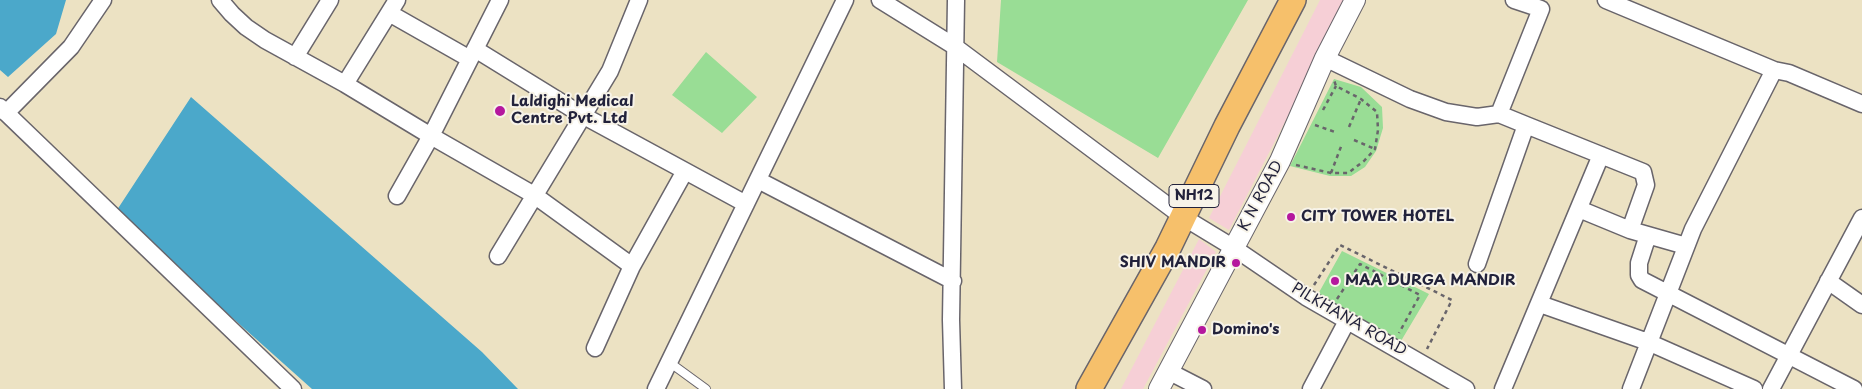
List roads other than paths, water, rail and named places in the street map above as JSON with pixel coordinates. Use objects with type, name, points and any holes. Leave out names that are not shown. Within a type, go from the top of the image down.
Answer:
[{"type":"main road","name":"NH12","points":[[1089,389],[1140,299],[1293,0]]},
{"type":"street","points":[[103,0],[71,47],[3,110],[293,389]]},
{"type":"street","points":[[220,0],[246,27],[534,195],[632,266]]},
{"type":"street","points":[[295,57],[330,0]]},
{"type":"street","points":[[397,196],[431,136],[500,0]]},
{"type":"street","points":[[498,256],[610,71],[639,0]]},
{"type":"street","points":[[656,389],[845,0]]},
{"type":"street","name":"PILKHANA ROAD","points":[[880,0],[954,46],[1183,217],[1347,321],[1466,389]]},
{"type":"street","points":[[953,389],[951,320],[956,0]]},
{"type":"street","name":"K N ROAD","points":[[1159,389],[1280,161],[1325,58],[1356,0]]},
{"type":"street","points":[[1499,114],[1543,5],[1514,0]]},
{"type":"street","points":[[1606,0],[1774,70],[1789,73],[1862,104]]},
{"type":"street","points":[[345,84],[393,7],[472,54],[746,204]]},
{"type":"street","points":[[1325,58],[1410,98],[1446,112],[1477,117],[1499,114],[1640,169],[1645,176],[1646,185],[1630,230]]},
{"type":"street","points":[[1630,389],[1693,230],[1774,70]]},
{"type":"street","points":[[1477,264],[1526,126]]},
{"type":"street","points":[[1504,389],[1601,154]]},
{"type":"street","points":[[595,348],[632,266],[686,172]]},
{"type":"street","points":[[758,180],[953,280]]},
{"type":"street","points":[[1579,209],[1630,230],[1686,246]]},
{"type":"street","points":[[1771,389],[1862,218]]},
{"type":"street","points":[[1648,235],[1639,263],[1639,275],[1642,280],[1854,389]]},
{"type":"street","points":[[1828,281],[1862,304]]},
{"type":"street","points":[[1540,304],[1648,342],[1754,389]]},
{"type":"street","points":[[1311,389],[1347,321]]},
{"type":"street","points":[[1168,372],[1203,389]]},
{"type":"lane","points":[[669,361],[706,389]]},
{"type":"water","points":[[0,0],[66,0],[56,34],[8,77],[0,70]]},
{"type":"water","points":[[191,97],[482,352],[518,389],[312,389],[115,213]]},
{"type":"place","name":"Laldighi Medical Centre Pvt. Ltd","points":[[500,111]]},
{"type":"place","name":"CITY TOWER HOTEL","points":[[1291,217]]},
{"type":"place","name":"SHIV MANDIR","points":[[1236,263]]},
{"type":"place","name":"MAA DURGA MANDIR","points":[[1335,281]]},
{"type":"place","name":"Domino's","points":[[1202,330]]}]
